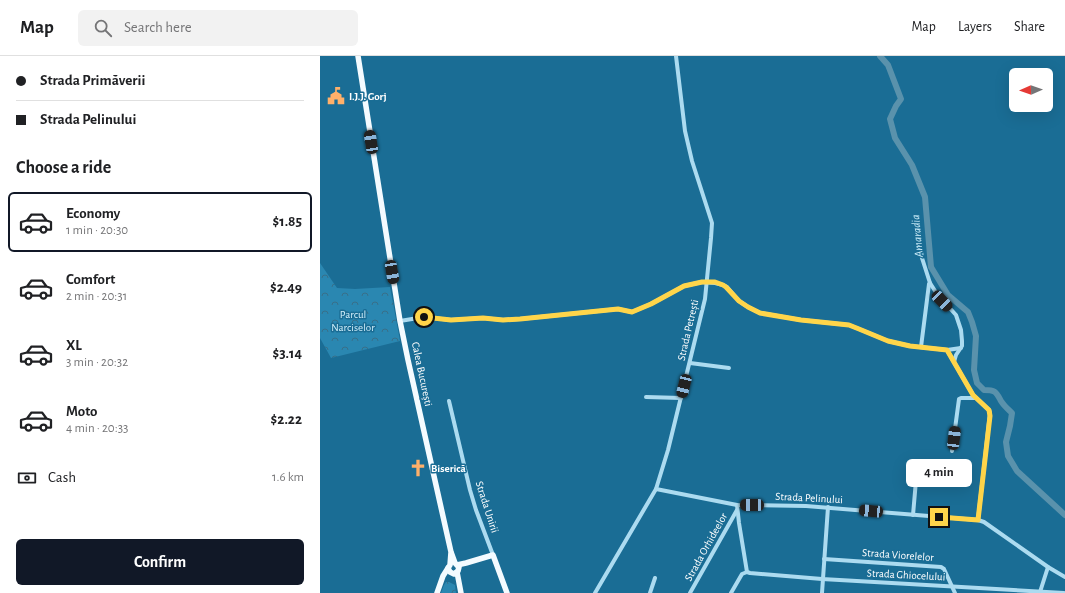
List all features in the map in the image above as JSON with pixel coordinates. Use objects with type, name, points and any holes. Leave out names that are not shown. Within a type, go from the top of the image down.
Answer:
[{"type":"main road","name":"Calea București","points":[[358,56],[400,321],[454,569],[461,591]]},
{"type":"main road","points":[[438,591],[445,578],[454,569],[466,563],[493,555]]},
{"type":"main road","name":"Strada Unirii","points":[[493,555],[507,593]]},
{"type":"street","name":"Strada Petrești","points":[[595,593],[656,489],[663,468],[690,363],[702,313],[707,282],[712,223],[694,168],[685,131],[676,56]]},
{"type":"street","points":[[916,223],[922,258],[930,282],[937,294],[956,315],[961,330],[961,348],[956,355],[954,362]]},
{"type":"street","points":[[400,321],[424,317],[451,320],[483,318],[503,320],[618,309],[632,312],[651,304],[684,286],[695,283],[715,282],[726,287],[739,301],[760,313],[801,320],[849,325],[888,341],[921,348],[947,350],[961,348]]},
{"type":"street","points":[[921,348],[930,282]]},
{"type":"street","points":[[947,350],[976,398],[989,410],[990,416],[978,520]]},
{"type":"street","points":[[690,363],[729,368]]},
{"type":"street","points":[[646,397],[681,398]]},
{"type":"street","points":[[952,451],[958,399],[976,398]]},
{"type":"street","name":"Strada Unirii","points":[[449,401],[469,488],[493,555]]},
{"type":"street","points":[[913,515],[917,469]]},
{"type":"street","name":"Strada Pelinului","points":[[656,489],[737,505],[828,507],[978,520],[984,522],[1048,567],[1065,577]]},
{"type":"street","points":[[731,593],[742,574],[747,572],[737,505]]},
{"type":"street","points":[[822,593],[828,507]]},
{"type":"street","name":"Strada Orhideelor","points":[[690,593],[737,510]]},
{"type":"street","name":"Strada Viorelelor","points":[[824,559],[941,567],[944,569],[955,593]]},
{"type":"street","points":[[1040,592],[1048,567]]},
{"type":"street","name":"Strada Ghiocelului","points":[[747,572],[822,579],[1064,593]]},
{"type":"street","points":[[650,593],[655,578]]},
{"type":"green space","name":"Parcul Narciselor","points":[[320,263],[337,288],[355,289],[390,287],[400,341],[331,358],[320,338]]},
{"type":"green space","points":[[446,582],[455,585],[456,593],[441,593]]},
{"type":"waterway","name":"Amaradia","points":[[880,56],[888,65],[901,99],[890,119],[895,138],[912,165],[925,197],[931,267],[948,295],[968,312],[972,322],[976,336],[974,370],[977,383],[984,390],[991,390],[995,392],[1012,413],[1006,442],[1008,456],[1017,471],[1065,515]]},
{"type":"place","name":"I.J.J. Gorj","points":[[336,96]]},
{"type":"place","name":"Biserică","points":[[418,468]]},
{"type":"route","points":[[424,317],[451,320],[483,318],[503,320],[618,309],[632,312],[651,304],[684,286],[702,282],[715,282],[726,287],[739,301],[760,313],[801,320],[849,325],[888,341],[910,346],[947,350],[973,395],[989,410],[990,416],[978,520],[939,517]]}]
